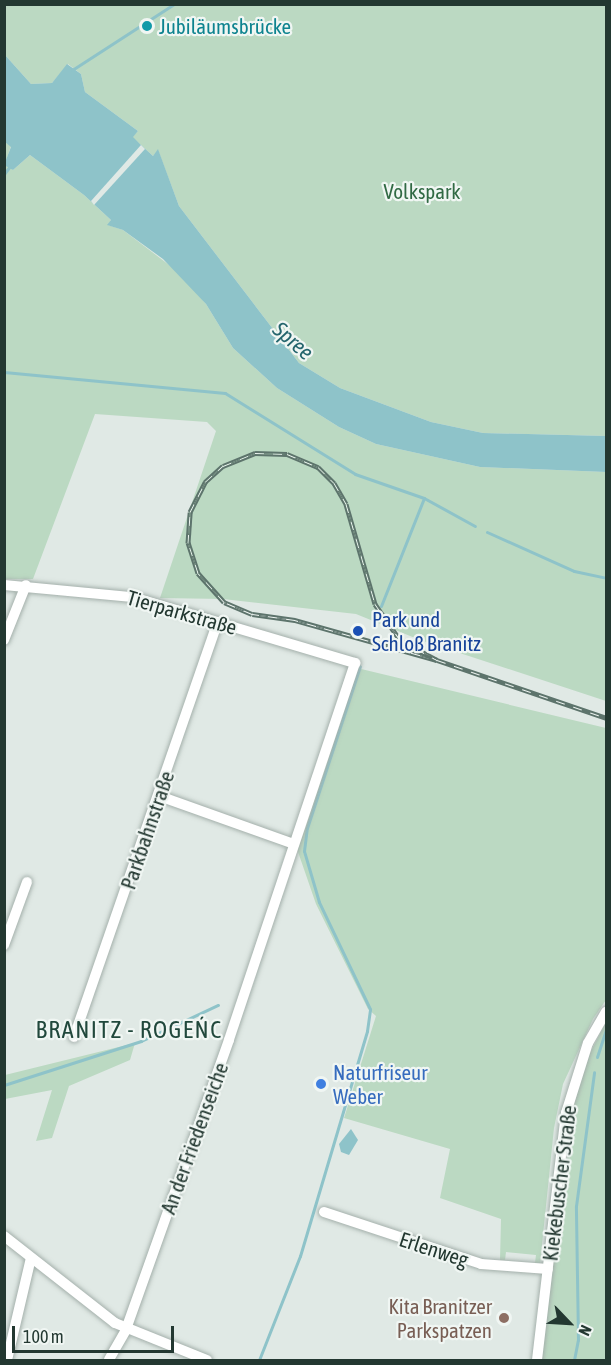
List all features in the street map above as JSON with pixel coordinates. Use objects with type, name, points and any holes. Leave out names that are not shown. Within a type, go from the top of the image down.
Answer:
[{"type":"street","name":"Tierparkstraße","points":[[4,585],[113,593],[355,663]]},
{"type":"street","points":[[4,640],[26,585]]},
{"type":"street","name":"Parkbahnstraße","points":[[74,1037],[218,622]]},
{"type":"street","name":"An der Friedenseiche","points":[[109,1360],[126,1330],[355,663]]},
{"type":"street","points":[[159,796],[294,844]]},
{"type":"street","points":[[4,945],[27,882]]},
{"type":"street","name":"Kiekebuscher Straße","points":[[537,1360],[570,1096],[588,1043],[606,1012]]},
{"type":"street","name":"Erlenweg","points":[[324,1212],[481,1264],[548,1269]]},
{"type":"street","points":[[4,1236],[126,1330],[207,1360]]},
{"type":"street","points":[[7,1360],[31,1258]]},
{"type":"green space","name":"Volkspark","points":[[5,5],[606,5],[606,436],[483,433],[431,422],[340,388],[299,363],[179,206],[158,150],[153,156],[132,137],[138,131],[85,92],[81,74],[68,64],[52,83],[31,84],[5,55]]},
{"type":"green space","points":[[5,142],[11,146],[5,164]]},
{"type":"green space","points":[[30,155],[84,195],[111,220],[108,225],[123,230],[181,274],[206,304],[233,348],[277,388],[339,427],[376,444],[480,467],[606,472],[606,701],[420,640],[356,614],[223,599],[160,598],[216,431],[207,422],[95,414],[33,579],[5,579],[5,164],[13,170]]},
{"type":"green space","points":[[357,668],[606,728],[606,1000],[593,1019],[563,1084],[554,1128],[540,1264],[535,1263],[536,1255],[506,1252],[505,1260],[500,1260],[501,1219],[440,1198],[450,1149],[344,1118],[376,1016],[368,1009],[316,904],[297,849]]},
{"type":"green space","points":[[606,1022],[606,1360],[541,1360],[575,1098],[586,1061]]},
{"type":"green space","points":[[135,1043],[130,1060],[69,1086],[52,1138],[36,1141],[52,1090],[5,1099],[5,1075]]},
{"type":"water","points":[[5,55],[31,84],[52,83],[67,64],[81,74],[85,92],[138,131],[133,137],[141,145],[153,156],[158,149],[179,206],[299,363],[340,388],[431,422],[483,433],[606,436],[606,472],[480,467],[376,444],[339,427],[277,388],[233,348],[206,304],[163,259],[123,230],[107,225],[111,220],[84,195],[30,155],[13,170],[4,165],[11,147],[5,142]]},
{"type":"water","points":[[351,1129],[358,1140],[349,1155],[341,1152],[339,1144]]},
{"type":"pier","points":[[141,145],[145,149],[94,205],[91,201]]},
{"type":"waterway","points":[[72,70],[174,4]]},
{"type":"waterway","points":[[4,174],[10,166]]},
{"type":"waterway","points":[[4,372],[225,393],[355,474],[424,498],[475,526]]},
{"type":"waterway","points":[[381,606],[424,498]]},
{"type":"waterway","points":[[487,532],[574,571],[606,578]]},
{"type":"waterway","points":[[259,1360],[300,1256],[367,1031],[370,1009],[319,902],[304,851],[307,828],[360,666]]},
{"type":"waterway","points":[[4,1085],[141,1041],[218,1005]]},
{"type":"waterway","points":[[597,1057],[606,1030]]},
{"type":"waterway","points":[[574,1360],[578,1340],[576,1206],[594,1072]]},
{"type":"railway","points":[[437,660],[295,620],[252,614],[224,602],[198,573],[188,543],[190,512],[205,482],[223,466],[255,453],[287,454],[318,467],[334,483],[346,504],[375,604],[400,640],[437,660],[606,718]]},
{"type":"place","name":"Jubiläumsbrücke","points":[[147,26]]},
{"type":"place","name":"Park und Schloß Branitz","points":[[358,631]]},
{"type":"place","name":"Naturfriseur Weber","points":[[321,1084]]},
{"type":"place","name":"Kita Branitzer Parkspatzen","points":[[504,1318]]},
{"type":"district","name":"BRANITZ - ROGEŃC","points":[[129,1030]]},
{"type":"water label","name":"Spree","points":[[293,341]]}]
